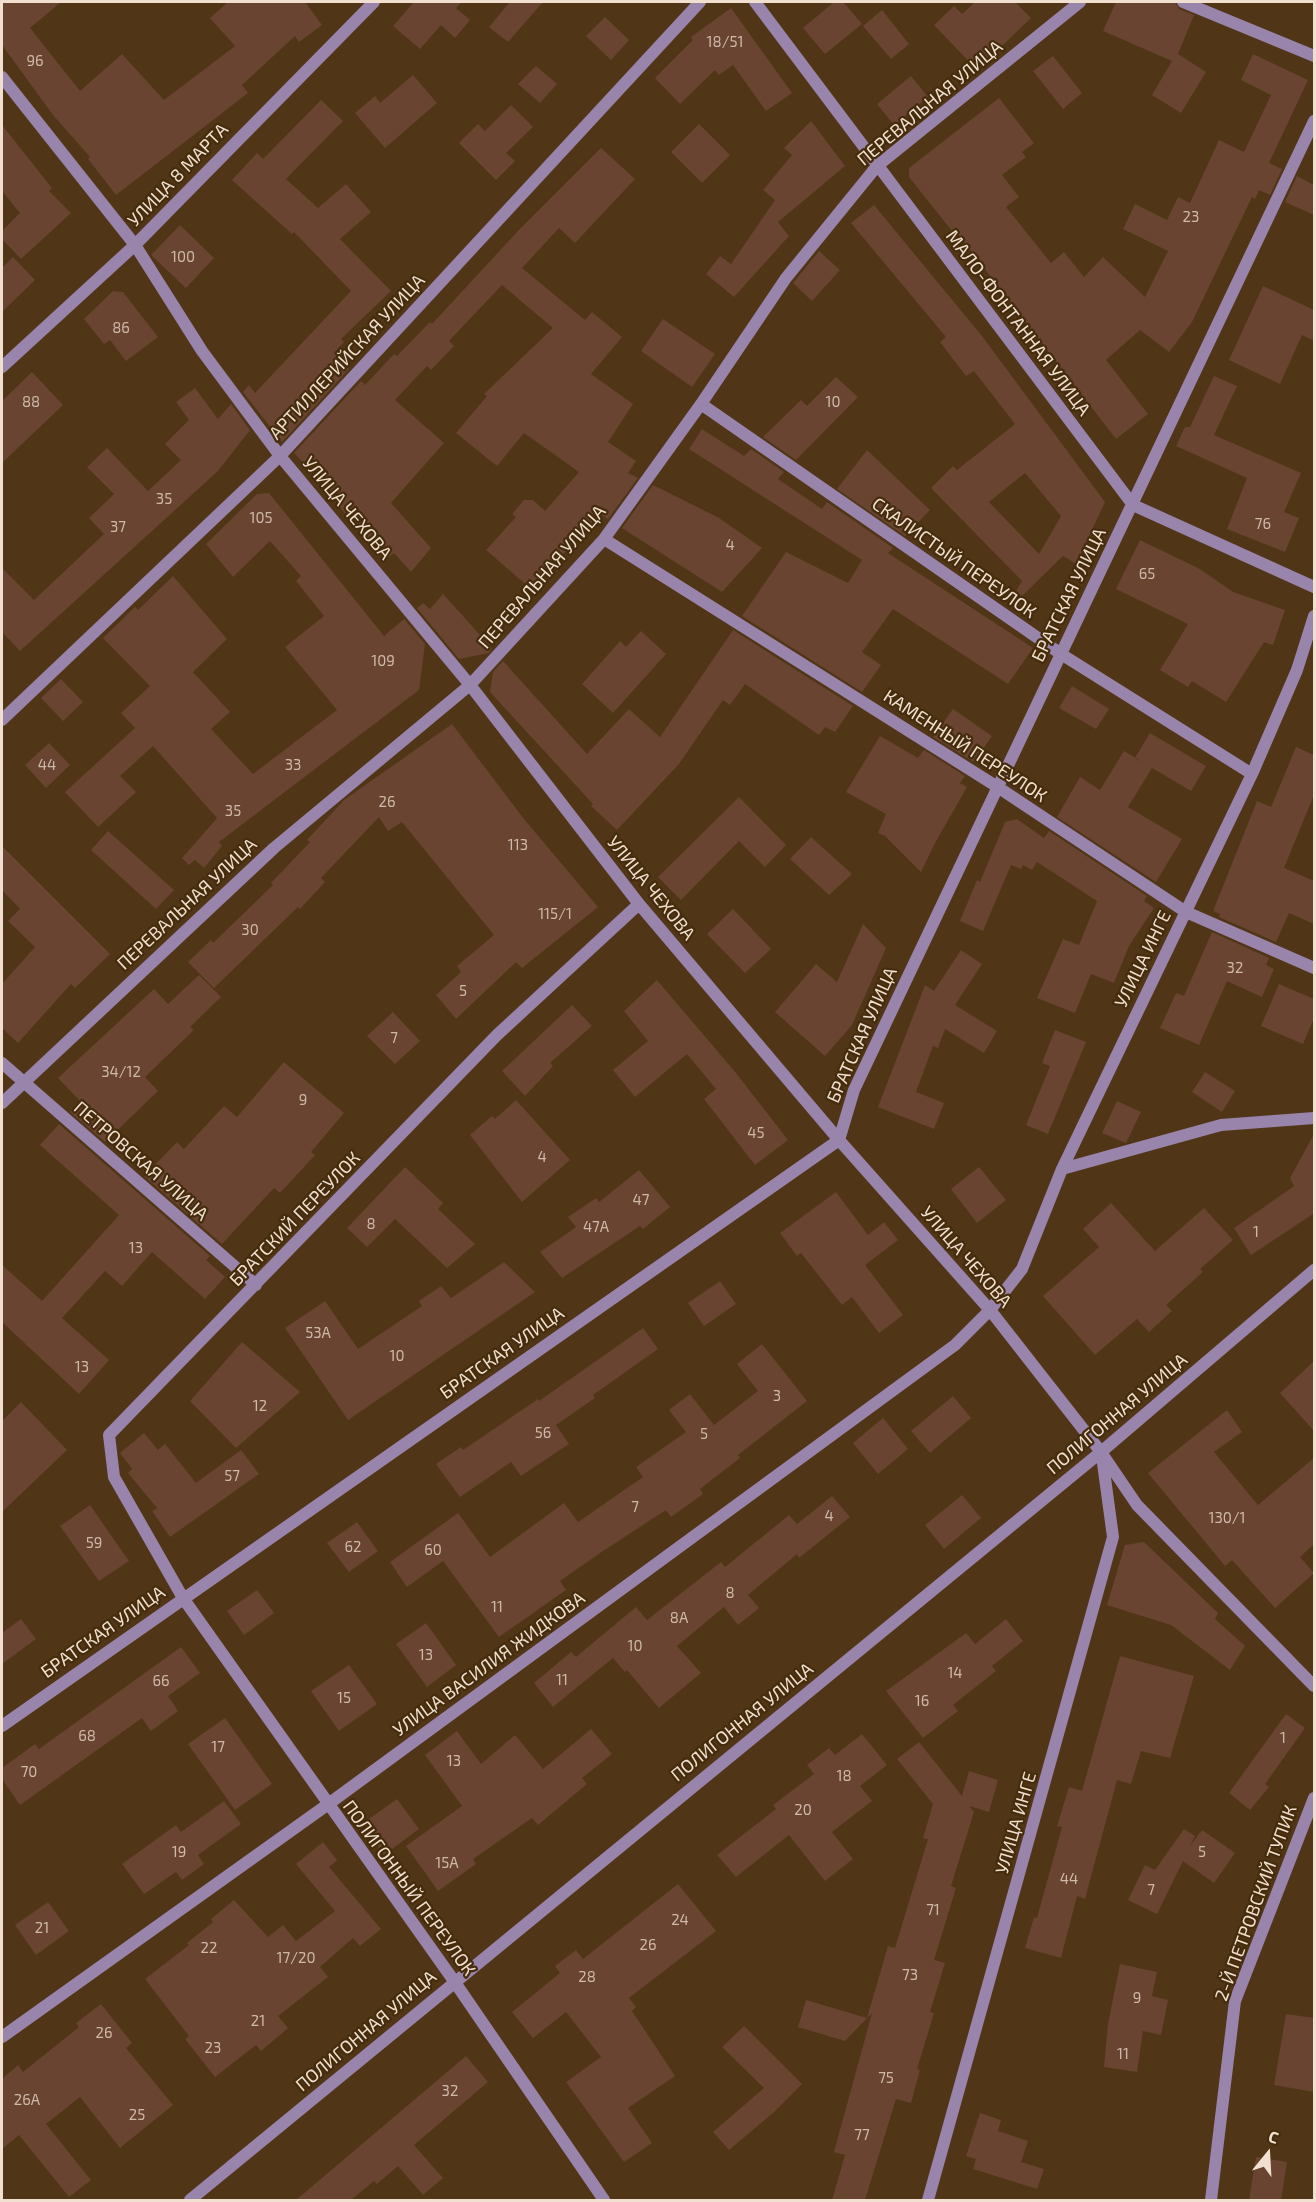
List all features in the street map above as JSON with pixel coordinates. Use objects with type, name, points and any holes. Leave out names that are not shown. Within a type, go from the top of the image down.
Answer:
[{"type":"street","name":"УЛИЦА 8 МАРТА","points":[[2,367],[135,245],[374,2]]},
{"type":"street","name":"АРТИЛЛЕРИЙСКАЯ УЛИЦА","points":[[2,720],[280,456],[700,2]]},
{"type":"street","name":"МАЛО-ФОНТАННАЯ УЛИЦА","points":[[755,2],[1133,505],[1314,587]]},
{"type":"street","name":"ПЕРЕВАЛЬНАЯ УЛИЦА","points":[[2,1102],[274,848],[470,685],[604,539],[701,404],[786,278],[878,166],[1080,2]]},
{"type":"street","points":[[1183,2],[1314,56]]},
{"type":"street","name":"УЛИЦА ЧЕХОВА","points":[[2,77],[135,245],[202,351],[280,456],[470,685],[639,904],[838,1140],[990,1310],[1101,1452],[1137,1505],[1314,1686]]},
{"type":"street","name":"БРАТСКАЯ УЛИЦА","points":[[2,1726],[838,1140],[854,1090],[996,786],[1133,505],[1314,121]]},
{"type":"street","name":"СКАЛИСТЫЙ ПЕРЕУЛОК","points":[[701,404],[1060,654],[1252,774]]},
{"type":"street","name":"КАМЕННЫЙ ПЕРЕУЛОК","points":[[604,539],[996,786],[1186,912],[1314,968]]},
{"type":"street","name":"УЛИЦА ИНГЕ","points":[[990,1310],[1022,1269],[1062,1169],[1252,774],[1296,670],[1314,616]]},
{"type":"street","name":"БРАТСКИЙ ПЕРЕУЛОК","points":[[183,1598],[114,1477],[109,1435],[497,1035],[639,904]]},
{"type":"street","name":"ПЕТРОВСКАЯ УЛИЦА","points":[[2,1064],[256,1285]]},
{"type":"street","points":[[1062,1169],[1221,1125],[1314,1118]]},
{"type":"street","name":"ПОЛИГОННАЯ УЛИЦА","points":[[190,2200],[1101,1452],[1314,1270]]},
{"type":"street","name":"УЛИЦА ВАСИЛИЯ ЖИДКОВА","points":[[2,2037],[327,1804],[955,1345],[990,1310]]},
{"type":"street","name":"УЛИЦА ИНГЕ","points":[[928,2200],[1113,1538],[1101,1452]]},
{"type":"street","name":"ПОЛИГОННЫЙ ПЕРЕУЛОК","points":[[183,1598],[454,1981],[604,2200]]},
{"type":"street","name":"2-Й ПЕТРОВСКИЙ ТУПИК","points":[[1211,2200],[1235,2001],[1314,1798]]},
{"type":"building","points":[[2,2],[61,2],[30,28],[80,91],[122,54],[164,100],[235,46],[210,18],[228,2],[305,2],[322,25],[299,42],[295,36],[242,85],[248,93],[116,195],[88,159],[90,157],[53,115],[2,45]]},
{"type":"building","points":[[414,2],[462,2],[456,8],[470,20],[455,38],[441,25],[420,49],[393,26]]},
{"type":"building","points":[[510,2],[543,2],[508,42],[489,27]]},
{"type":"building","points":[[834,2],[843,2],[862,24],[825,54],[803,28]]},
{"type":"building","points":[[975,2],[1015,2],[1031,18],[977,70],[934,25],[954,6],[962,14]]},
{"type":"building","points":[[1116,2],[1175,2],[1179,9],[1194,15],[1178,54],[1206,72],[1181,113],[1152,95],[1172,61],[1103,31]]},
{"type":"building","points":[[731,8],[792,93],[766,111],[733,65],[719,75],[715,70],[680,104],[655,78],[693,40],[691,37]]},
{"type":"building","points":[[882,10],[909,44],[891,59],[863,26]]},
{"type":"building","points":[[605,17],[629,40],[611,60],[586,36]]},
{"type":"building","points":[[1253,54],[1308,80],[1269,163],[1282,169],[1270,195],[1259,190],[1255,199],[1252,197],[1192,322],[1169,352],[1140,330],[1106,360],[1148,414],[1116,439],[954,229],[952,231],[909,177],[909,168],[999,98],[1034,143],[1022,152],[1026,157],[1002,175],[1019,197],[1006,207],[1051,263],[1064,252],[1084,277],[1103,257],[1145,297],[1168,251],[1123,229],[1135,204],[1167,220],[1178,197],[1190,203],[1219,140],[1244,152],[1271,95],[1241,80]]},
{"type":"building","points":[[1053,56],[1082,93],[1063,109],[1033,71]]},
{"type":"building","points":[[536,66],[557,84],[540,103],[518,84]]},
{"type":"building","points":[[413,75],[437,103],[385,148],[355,113],[375,96],[380,103]]},
{"type":"building","points":[[911,76],[928,97],[894,125],[877,104]]},
{"type":"building","points":[[321,100],[343,121],[286,179],[318,208],[346,184],[371,212],[340,239],[391,291],[341,339],[344,342],[334,353],[349,369],[282,442],[243,392],[249,385],[255,393],[351,291],[294,232],[292,234],[232,180],[257,153],[263,159]]},
{"type":"building","points":[[511,105],[533,127],[506,153],[515,161],[496,180],[459,143],[478,124],[485,131]]},
{"type":"building","points":[[811,121],[845,166],[778,222],[789,236],[734,297],[706,274],[720,256],[731,264],[775,200],[763,190],[792,155],[784,148]]},
{"type":"building","points":[[699,124],[730,155],[702,183],[671,152]]},
{"type":"building","points":[[2,125],[52,188],[49,191],[71,213],[21,259],[2,239],[2,231],[20,213],[2,191]]},
{"type":"building","points":[[601,148],[635,179],[575,243],[559,228],[522,268],[585,320],[592,312],[622,337],[591,374],[633,404],[608,442],[636,461],[628,473],[638,478],[608,519],[600,514],[531,589],[486,550],[516,517],[512,514],[524,500],[533,500],[545,511],[579,472],[524,433],[497,466],[456,433],[487,396],[484,394],[553,328],[502,285],[449,341],[454,346],[431,370],[427,366],[395,400],[444,443],[391,503],[431,548],[411,572],[394,553],[385,560],[338,505],[341,502],[294,453],[361,381],[365,385],[394,354],[397,356],[430,322],[432,324],[517,232]]},
{"type":"building","points":[[1297,176],[1314,185],[1314,215],[1285,202]]},
{"type":"building","points":[[874,205],[982,336],[1105,502],[1076,564],[1063,556],[1022,596],[1016,591],[1022,581],[931,488],[953,466],[957,470],[1015,424],[974,371],[966,376],[940,342],[946,337],[851,223]],"holes":[[[1025,473],[1061,516],[1039,554],[989,502]]]},
{"type":"building","points":[[180,225],[214,258],[186,288],[151,255]]},
{"type":"building","points":[[819,251],[840,270],[812,301],[793,283]]},
{"type":"building","points":[[13,257],[35,280],[2,312],[2,268]]},
{"type":"building","points":[[1263,286],[1314,310],[1314,341],[1302,335],[1280,384],[1229,360]]},
{"type":"building","points":[[113,291],[123,292],[158,337],[126,361],[110,340],[104,344],[84,319]]},
{"type":"building","points":[[663,319],[715,354],[692,387],[641,351]]},
{"type":"building","points":[[32,372],[63,405],[2,463],[2,401]]},
{"type":"building","points":[[1214,376],[1237,386],[1214,435],[1301,473],[1284,512],[1299,518],[1285,552],[1227,529],[1247,478],[1176,446],[1185,427],[1190,427]]},
{"type":"building","points":[[836,377],[858,397],[796,460],[763,437],[801,400],[807,406]]},
{"type":"building","points":[[195,388],[218,419],[231,404],[250,430],[218,471],[20,651],[2,632],[2,568],[34,600],[104,534],[89,518],[114,494],[87,467],[107,448],[148,491],[181,460],[165,444],[189,420],[176,402]]},
{"type":"building","points":[[702,429],[744,456],[751,449],[784,472],[778,479],[822,509],[827,502],[893,548],[888,553],[1033,648],[1008,684],[893,609],[862,652],[881,665],[862,692],[742,616],[786,552],[848,583],[862,560],[689,449]]},
{"type":"building","points":[[867,450],[930,510],[905,536],[837,489]]},
{"type":"building","points":[[653,485],[719,518],[762,548],[722,592],[622,528]]},
{"type":"building","points":[[269,493],[384,636],[404,619],[425,644],[419,690],[219,842],[222,846],[204,868],[195,860],[189,865],[182,858],[217,818],[153,746],[120,776],[136,792],[98,827],[65,792],[135,728],[121,713],[150,686],[103,638],[135,607],[138,610],[173,576],[227,639],[193,672],[230,712],[211,729],[253,774],[337,710],[285,647],[324,616],[296,581],[301,576],[270,541],[233,577],[206,544],[257,494]]},
{"type":"building","points":[[1140,540],[1200,569],[1233,592],[1285,610],[1273,645],[1264,642],[1226,702],[1192,681],[1188,687],[1160,670],[1188,624],[1116,589]]},
{"type":"building","points":[[443,594],[492,648],[489,653],[459,659],[417,608],[423,603],[430,609]]},
{"type":"building","points":[[733,630],[853,706],[835,732],[825,727],[819,735],[745,684],[730,705],[723,700],[679,764],[617,830],[591,806],[593,804],[490,692],[493,672],[503,661],[587,754],[629,709],[660,737]]},
{"type":"building","points":[[641,631],[666,654],[613,713],[582,684],[620,641],[626,647]]},
{"type":"building","points":[[61,679],[83,702],[63,721],[41,698]]},
{"type":"building","points":[[1072,686],[1109,709],[1096,729],[1059,708]]},
{"type":"building","points":[[953,709],[992,736],[974,762],[933,737]]},
{"type":"building","points":[[452,724],[524,819],[598,907],[522,968],[516,962],[456,1019],[436,995],[461,972],[457,966],[494,935],[402,822],[388,831],[379,817],[321,878],[325,882],[300,909],[298,907],[214,988],[188,962],[211,940],[213,943],[273,885],[271,883],[310,842],[307,840],[344,800]]},
{"type":"building","points":[[1150,733],[1206,766],[1191,791],[1152,768],[1128,807],[1182,839],[1156,882],[1057,817],[1080,777],[1100,790],[1124,751],[1135,758]]},
{"type":"building","points":[[880,736],[918,758],[924,750],[965,776],[960,783],[967,787],[921,872],[885,836],[878,833],[886,814],[846,792]]},
{"type":"building","points":[[49,743],[70,765],[46,788],[25,765]]},
{"type":"building","points":[[1296,747],[1314,755],[1314,795],[1284,868],[1314,881],[1314,924],[1289,913],[1276,942],[1219,917],[1220,914],[1213,911],[1257,801],[1271,807]]},
{"type":"building","points":[[739,797],[786,845],[765,867],[739,841],[681,900],[658,877]]},
{"type":"building","points":[[1017,819],[1044,838],[1049,831],[1147,896],[1144,901],[1154,908],[1129,946],[1114,983],[1091,974],[1075,1013],[1037,998],[1063,939],[1079,945],[1097,901],[1037,862],[1032,870],[1023,865],[1021,869],[1011,865],[983,931],[960,921],[977,880],[980,882],[1005,822]]},
{"type":"building","points":[[108,831],[174,890],[156,909],[91,850]]},
{"type":"building","points":[[811,837],[852,874],[829,895],[790,859]]},
{"type":"building","points":[[2,846],[110,954],[75,988],[71,984],[18,1043],[2,1028],[2,984],[35,947],[8,921],[20,909],[2,890]]},
{"type":"building","points":[[733,909],[771,949],[745,973],[707,934]]},
{"type":"building","points":[[863,924],[886,948],[852,1025],[825,1056],[775,1012],[816,964],[837,982]]},
{"type":"building","points":[[1212,932],[1269,958],[1266,965],[1274,969],[1262,997],[1227,981],[1199,1045],[1160,1028],[1176,993],[1184,996]]},
{"type":"building","points":[[961,950],[982,964],[955,1005],[997,1031],[984,1053],[945,1029],[938,1048],[933,1046],[916,1092],[944,1103],[934,1129],[878,1107],[925,985],[934,991]]},
{"type":"building","points":[[199,975],[221,997],[190,1027],[194,1030],[145,1077],[158,1091],[105,1142],[70,1112],[80,1101],[58,1078],[154,989],[168,1004]]},
{"type":"building","points":[[657,980],[736,1073],[788,1140],[755,1165],[704,1099],[716,1089],[687,1054],[635,1097],[613,1070],[648,1041],[624,1011]]},
{"type":"building","points":[[1279,984],[1314,999],[1314,1018],[1303,1044],[1261,1026]]},
{"type":"building","points":[[572,1005],[592,1026],[550,1063],[553,1066],[525,1096],[502,1071]]},
{"type":"building","points":[[393,1012],[420,1041],[395,1064],[367,1036]]},
{"type":"building","points":[[1055,1030],[1086,1042],[1048,1134],[1026,1125],[1050,1066],[1042,1063]]},
{"type":"building","points":[[284,1062],[344,1113],[311,1152],[315,1155],[280,1193],[274,1188],[222,1244],[144,1176],[177,1142],[184,1149],[224,1106],[237,1117]]},
{"type":"building","points":[[1205,1072],[1235,1091],[1222,1112],[1192,1092]]},
{"type":"building","points":[[516,1100],[570,1160],[522,1202],[470,1135],[492,1116],[495,1119]]},
{"type":"building","points":[[1117,1101],[1141,1112],[1126,1143],[1102,1133]]},
{"type":"building","points":[[59,1124],[210,1256],[206,1260],[225,1277],[205,1299],[152,1252],[122,1286],[105,1271],[62,1318],[109,1360],[79,1394],[2,1322],[2,1265],[42,1301],[119,1215],[40,1145]]},
{"type":"building","points":[[1314,1134],[1314,1217],[1313,1214],[1251,1255],[1234,1228],[1294,1186],[1290,1178]]},
{"type":"building","points":[[405,1167],[443,1203],[438,1209],[475,1244],[447,1268],[395,1219],[367,1247],[347,1228]]},
{"type":"building","points":[[979,1167],[1006,1200],[977,1223],[951,1189]]},
{"type":"building","points":[[639,1170],[670,1207],[643,1229],[640,1226],[562,1278],[540,1252],[576,1227],[568,1217],[596,1198],[599,1202]]},
{"type":"building","points":[[836,1192],[868,1235],[884,1222],[898,1240],[865,1265],[903,1315],[879,1333],[852,1297],[842,1305],[801,1253],[797,1256],[780,1233]]},
{"type":"building","points":[[1111,1203],[1155,1251],[1204,1208],[1233,1240],[1200,1269],[1203,1272],[1166,1305],[1172,1311],[1149,1332],[1137,1319],[1095,1355],[1043,1296],[1099,1247],[1083,1229]]},
{"type":"building","points":[[504,1262],[535,1292],[348,1420],[285,1328],[325,1301],[358,1349],[422,1306],[419,1301],[441,1286],[451,1298]]},
{"type":"building","points":[[720,1281],[736,1304],[704,1326],[688,1303]]},
{"type":"building","points":[[643,1328],[658,1349],[593,1395],[595,1398],[556,1425],[569,1444],[521,1476],[511,1462],[460,1497],[436,1464],[461,1447],[463,1450],[538,1399],[539,1401]]},
{"type":"building","points":[[242,1342],[300,1392],[236,1448],[190,1401]]},
{"type":"building","points":[[762,1344],[807,1401],[738,1455],[740,1458],[700,1489],[703,1494],[671,1517],[666,1510],[560,1581],[566,1590],[499,1637],[443,1561],[407,1587],[390,1562],[458,1513],[490,1557],[564,1503],[578,1522],[643,1477],[636,1467],[686,1432],[669,1410],[690,1394],[714,1425],[758,1391],[737,1364]]},
{"type":"building","points":[[1314,1361],[1314,1431],[1280,1393]]},
{"type":"building","points":[[953,1396],[971,1418],[930,1453],[911,1431]]},
{"type":"building","points":[[21,1402],[67,1450],[2,1512],[2,1421]]},
{"type":"building","points":[[1227,1410],[1242,1432],[1214,1452],[1258,1505],[1314,1458],[1314,1544],[1300,1557],[1314,1573],[1275,1608],[1232,1560],[1225,1566],[1148,1473]]},
{"type":"building","points":[[883,1418],[908,1449],[878,1474],[853,1443]]},
{"type":"building","points":[[144,1433],[158,1450],[165,1444],[196,1483],[241,1450],[259,1474],[170,1537],[152,1511],[157,1508],[128,1473],[132,1469],[120,1453]]},
{"type":"building","points":[[962,1495],[981,1518],[944,1549],[925,1525]]},
{"type":"building","points":[[832,1496],[850,1517],[799,1558],[797,1554],[748,1595],[759,1608],[738,1625],[724,1607],[677,1646],[701,1673],[659,1708],[627,1670],[625,1672],[613,1658],[553,1707],[534,1683],[571,1652],[576,1657],[636,1607],[647,1620],[721,1562],[725,1567],[789,1515],[797,1524]]},
{"type":"building","points":[[90,1505],[129,1561],[99,1581],[60,1526]]},
{"type":"building","points":[[357,1522],[378,1551],[349,1572],[327,1543]]},
{"type":"building","points":[[1144,1542],[1218,1613],[1215,1619],[1245,1646],[1230,1670],[1171,1625],[1107,1605],[1125,1545]]},
{"type":"building","points":[[257,1590],[274,1613],[244,1635],[227,1611]]},
{"type":"building","points":[[21,1619],[36,1639],[2,1664],[2,1633]]},
{"type":"building","points":[[1006,1619],[1023,1641],[992,1666],[996,1671],[953,1705],[958,1711],[923,1738],[886,1691],[966,1633],[975,1644]]},
{"type":"building","points":[[426,1623],[456,1665],[427,1687],[396,1644]]},
{"type":"building","points":[[181,1647],[200,1673],[168,1696],[178,1711],[151,1731],[142,1718],[20,1805],[2,1779],[2,1768],[35,1744],[39,1749]]},
{"type":"building","points":[[1120,1656],[1194,1676],[1170,1758],[1141,1751],[1131,1784],[1117,1780],[1085,1899],[1077,1896],[1061,1958],[1025,1948],[1034,1917],[1037,1918],[1062,1827],[1057,1826],[1069,1787],[1082,1791]]},
{"type":"building","points":[[349,1665],[377,1704],[339,1731],[311,1691]]},
{"type":"building","points":[[1286,1714],[1305,1728],[1265,1784],[1269,1787],[1250,1810],[1229,1793]]},
{"type":"building","points":[[225,1718],[272,1784],[235,1810],[188,1744]]},
{"type":"building","points":[[591,1729],[612,1754],[582,1778],[587,1784],[538,1825],[532,1818],[473,1859],[476,1864],[438,1891],[406,1846],[462,1806],[425,1755],[457,1731],[481,1764],[515,1735],[543,1769]]},
{"type":"building","points":[[862,1734],[887,1765],[860,1786],[872,1801],[832,1832],[853,1859],[825,1881],[789,1835],[736,1877],[717,1855],[776,1809],[773,1805],[814,1774],[807,1765],[829,1748],[835,1755]]},
{"type":"building","points":[[919,1742],[962,1796],[969,1771],[998,1780],[989,1812],[969,1806],[974,1812],[951,1886],[956,1888],[934,1960],[945,1963],[930,2012],[934,2013],[917,2069],[920,2070],[911,2103],[896,2099],[865,2200],[832,2200],[845,2155],[834,2152],[872,2013],[845,2041],[798,2027],[806,2000],[867,2018],[888,1946],[895,1948],[928,1839],[923,1838],[933,1804],[897,1759]]},
{"type":"building","points":[[397,1799],[419,1829],[384,1855],[366,1830],[366,1821]]},
{"type":"building","points":[[224,1801],[241,1824],[198,1855],[204,1864],[182,1880],[176,1872],[144,1894],[122,1864],[176,1825],[181,1832]]},
{"type":"building","points":[[1184,1829],[1195,1836],[1190,1846],[1202,1830],[1235,1853],[1214,1883],[1183,1861],[1157,1914],[1128,1900],[1145,1865],[1155,1870]]},
{"type":"building","points":[[323,1842],[337,1860],[329,1867],[381,1929],[360,1946],[353,1938],[320,1967],[328,1977],[278,2016],[288,2028],[261,2051],[256,2045],[215,2077],[185,2039],[189,2036],[145,1979],[189,1945],[187,1943],[213,1922],[211,1919],[234,1900],[268,1937],[283,1925],[296,1941],[335,1911],[296,1864]]},
{"type":"building","points":[[678,1884],[716,1931],[629,1998],[636,2007],[632,2011],[675,2076],[628,2108],[652,2143],[624,2162],[566,2082],[601,2057],[566,2012],[533,2038],[512,2012],[560,1973],[555,1966],[576,1950],[583,1959]]},
{"type":"building","points":[[48,1902],[69,1931],[36,1955],[15,1925]]},
{"type":"building","points":[[1120,1964],[1157,1972],[1152,1996],[1168,2000],[1161,2035],[1143,2031],[1137,2072],[1104,2067],[1108,2024]]},
{"type":"building","points":[[101,2004],[132,2043],[126,2048],[173,2105],[120,2148],[80,2097],[46,2124],[91,2180],[69,2197],[19,2135],[2,2149],[2,2079],[18,2065],[23,2072],[79,2027],[76,2023]]},
{"type":"building","points":[[1286,2014],[1314,2018],[1314,2092],[1274,2085]]},
{"type":"building","points":[[744,2026],[802,2084],[773,2113],[729,2150],[713,2132],[764,2088],[722,2047]]},
{"type":"building","points":[[466,2056],[488,2082],[414,2145],[443,2178],[423,2195],[398,2166],[377,2184],[374,2181],[351,2200],[296,2200]]},
{"type":"building","points":[[980,2113],[1001,2120],[998,2131],[1028,2141],[1021,2162],[1044,2169],[1037,2189],[973,2169],[976,2159],[966,2156]]},
{"type":"building","points":[[1256,2157],[1287,2162],[1281,2200],[1249,2200]]}]
